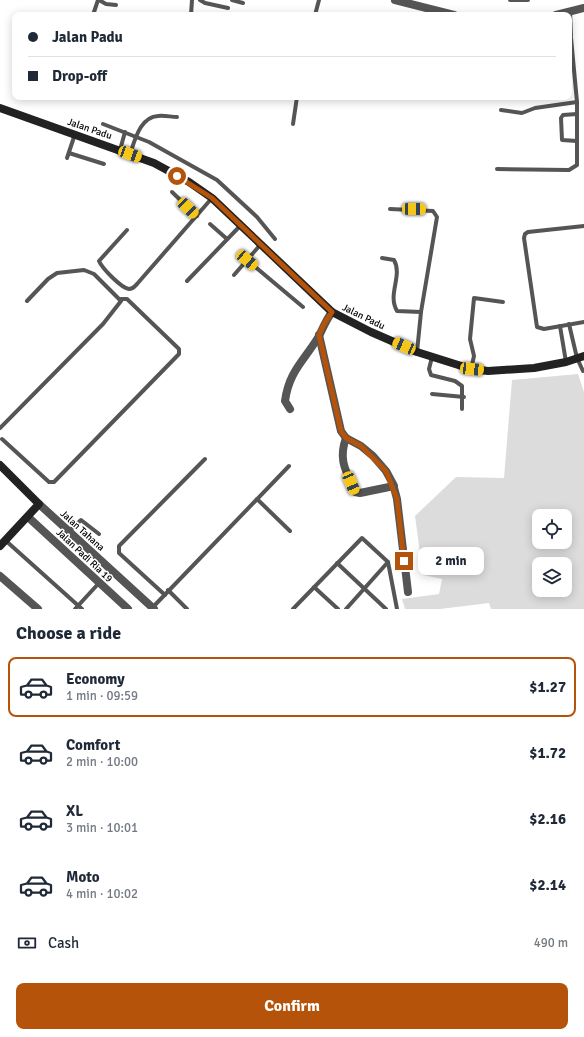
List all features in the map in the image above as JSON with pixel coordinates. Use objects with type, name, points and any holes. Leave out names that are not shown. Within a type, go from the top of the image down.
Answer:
[{"type":"street","points":[[395,0],[442,12]]},
{"type":"street","points":[[566,12],[584,8]]},
{"type":"street","name":"Jalan Padu","points":[[0,108],[154,163],[189,182],[212,198],[332,312],[360,327],[417,352],[472,369],[513,370],[566,362],[581,357]]},
{"type":"street","points":[[290,409],[285,401],[287,386],[295,370],[319,335],[332,312]]},
{"type":"street","points":[[319,335],[341,431],[346,438],[361,446],[373,456],[386,471],[394,486],[397,499],[408,592]]},
{"type":"street","points":[[346,438],[341,451],[344,465],[355,492],[360,493],[394,486]]},
{"type":"street","name":"Jalan Tahana","points":[[0,465],[39,504],[153,608]]},
{"type":"street","points":[[3,543],[39,504]]},
{"type":"street","name":"Jalan Padi Ria 19","points":[[28,516],[128,609]]},
{"type":"street","points":[[0,576],[38,609]]},
{"type":"lane","points":[[94,12],[99,0],[106,4],[116,5]]},
{"type":"lane","points":[[191,12],[192,0]]},
{"type":"lane","points":[[200,0],[205,3],[228,8]]},
{"type":"lane","points":[[232,0],[243,3]]},
{"type":"lane","points":[[316,12],[319,0]]},
{"type":"lane","points":[[510,0],[528,0]]},
{"type":"lane","points":[[497,169],[551,170],[574,168],[577,165],[577,102],[572,57]]},
{"type":"lane","points":[[293,124],[297,100]]},
{"type":"lane","points":[[501,110],[522,113],[535,108],[577,102]]},
{"type":"lane","points":[[577,114],[563,115],[561,118],[562,140],[577,141]]},
{"type":"lane","points":[[130,154],[136,136],[147,120],[157,116],[177,117]]},
{"type":"lane","points":[[103,124],[149,142],[217,180],[257,217],[275,239]]},
{"type":"lane","points":[[120,150],[125,132]]},
{"type":"lane","points":[[75,134],[68,156],[104,164]]},
{"type":"lane","points":[[172,192],[197,216]]},
{"type":"lane","points":[[128,230],[99,261],[120,285],[128,289],[133,288],[137,284],[212,198]]},
{"type":"lane","points":[[390,209],[433,211],[437,217],[420,312],[417,352]]},
{"type":"lane","points":[[210,224],[227,239]]},
{"type":"lane","points":[[187,281],[241,225]]},
{"type":"lane","points":[[584,226],[528,232],[524,236],[537,327],[541,329],[584,322]]},
{"type":"lane","points":[[234,275],[261,244]]},
{"type":"lane","points":[[382,258],[394,260],[397,266],[392,300],[397,311],[420,312]]},
{"type":"lane","points":[[247,260],[303,306]]},
{"type":"lane","points":[[2,438],[49,482],[54,482],[179,354],[179,349],[127,299],[121,299],[94,274],[84,270],[57,273],[48,279],[27,301]]},
{"type":"lane","points":[[472,369],[474,356],[470,339],[474,298],[503,302]]},
{"type":"lane","points":[[0,428],[103,324],[120,304],[121,299]]},
{"type":"lane","points":[[569,324],[581,357],[584,372]]},
{"type":"lane","points":[[560,326],[566,362]]},
{"type":"lane","points":[[432,357],[429,369],[431,375],[455,381],[462,386],[464,397],[462,409]]},
{"type":"lane","points":[[432,394],[464,397]]},
{"type":"lane","points":[[164,595],[119,553],[118,549],[119,546],[148,515],[205,460]]},
{"type":"lane","points":[[153,608],[168,590],[289,466]]},
{"type":"lane","points":[[257,499],[290,531]]},
{"type":"lane","points":[[68,531],[81,520],[99,534]]},
{"type":"lane","points":[[293,609],[362,538],[388,562],[397,609]]},
{"type":"lane","points":[[3,543],[78,608],[99,583]]},
{"type":"lane","points":[[346,609],[366,589],[388,562]]},
{"type":"lane","points":[[337,563],[386,609]]},
{"type":"lane","points":[[314,587],[338,609]]},
{"type":"lane","points":[[168,590],[187,609]]},
{"type":"shaded area","points":[[578,374],[584,392],[584,609],[491,609],[489,603],[440,609],[405,609],[402,599],[439,594],[442,579],[423,575],[415,516],[456,477],[504,478],[512,380]]},
{"type":"route","points":[[177,176],[189,182],[212,198],[332,312],[319,335],[338,423],[346,438],[361,446],[373,456],[386,471],[394,486],[397,499],[404,561]]}]
